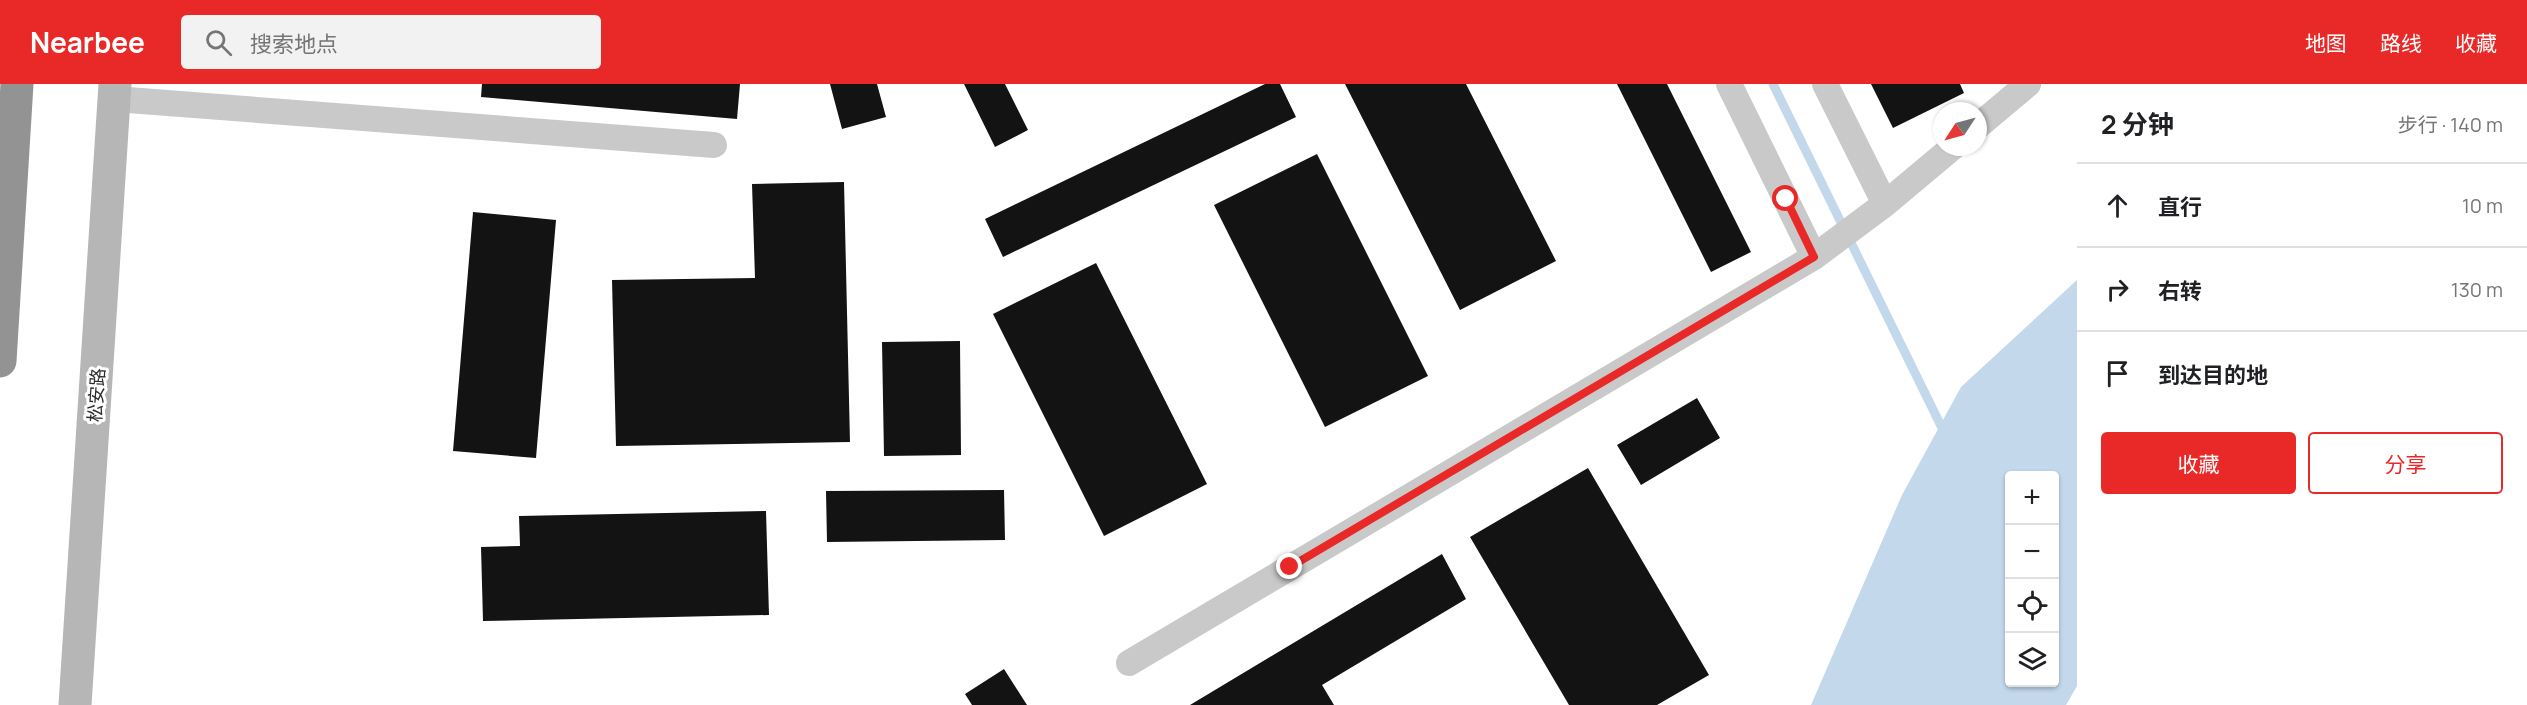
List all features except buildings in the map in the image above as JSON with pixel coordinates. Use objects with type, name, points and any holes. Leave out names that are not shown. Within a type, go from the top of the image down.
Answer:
[{"type":"highway","points":[[0,361],[17,84]]},
{"type":"main road","name":"松安路","points":[[75,705],[115,91]]},
{"type":"street","points":[[1729,84],[1822,251]]},
{"type":"street","points":[[1825,84],[1876,210]]},
{"type":"street","points":[[1987,118],[2028,84]]},
{"type":"street","points":[[115,91],[714,145]]},
{"type":"street","points":[[1129,663],[1822,251],[1942,156]]},
{"type":"water","points":[[2077,280],[2077,686],[2066,705],[1811,705],[1902,495],[1961,387]]},
{"type":"waterway","points":[[1773,84],[1945,434]]},
{"type":"route","points":[[1290,567],[1814,257],[1786,199]]}]
